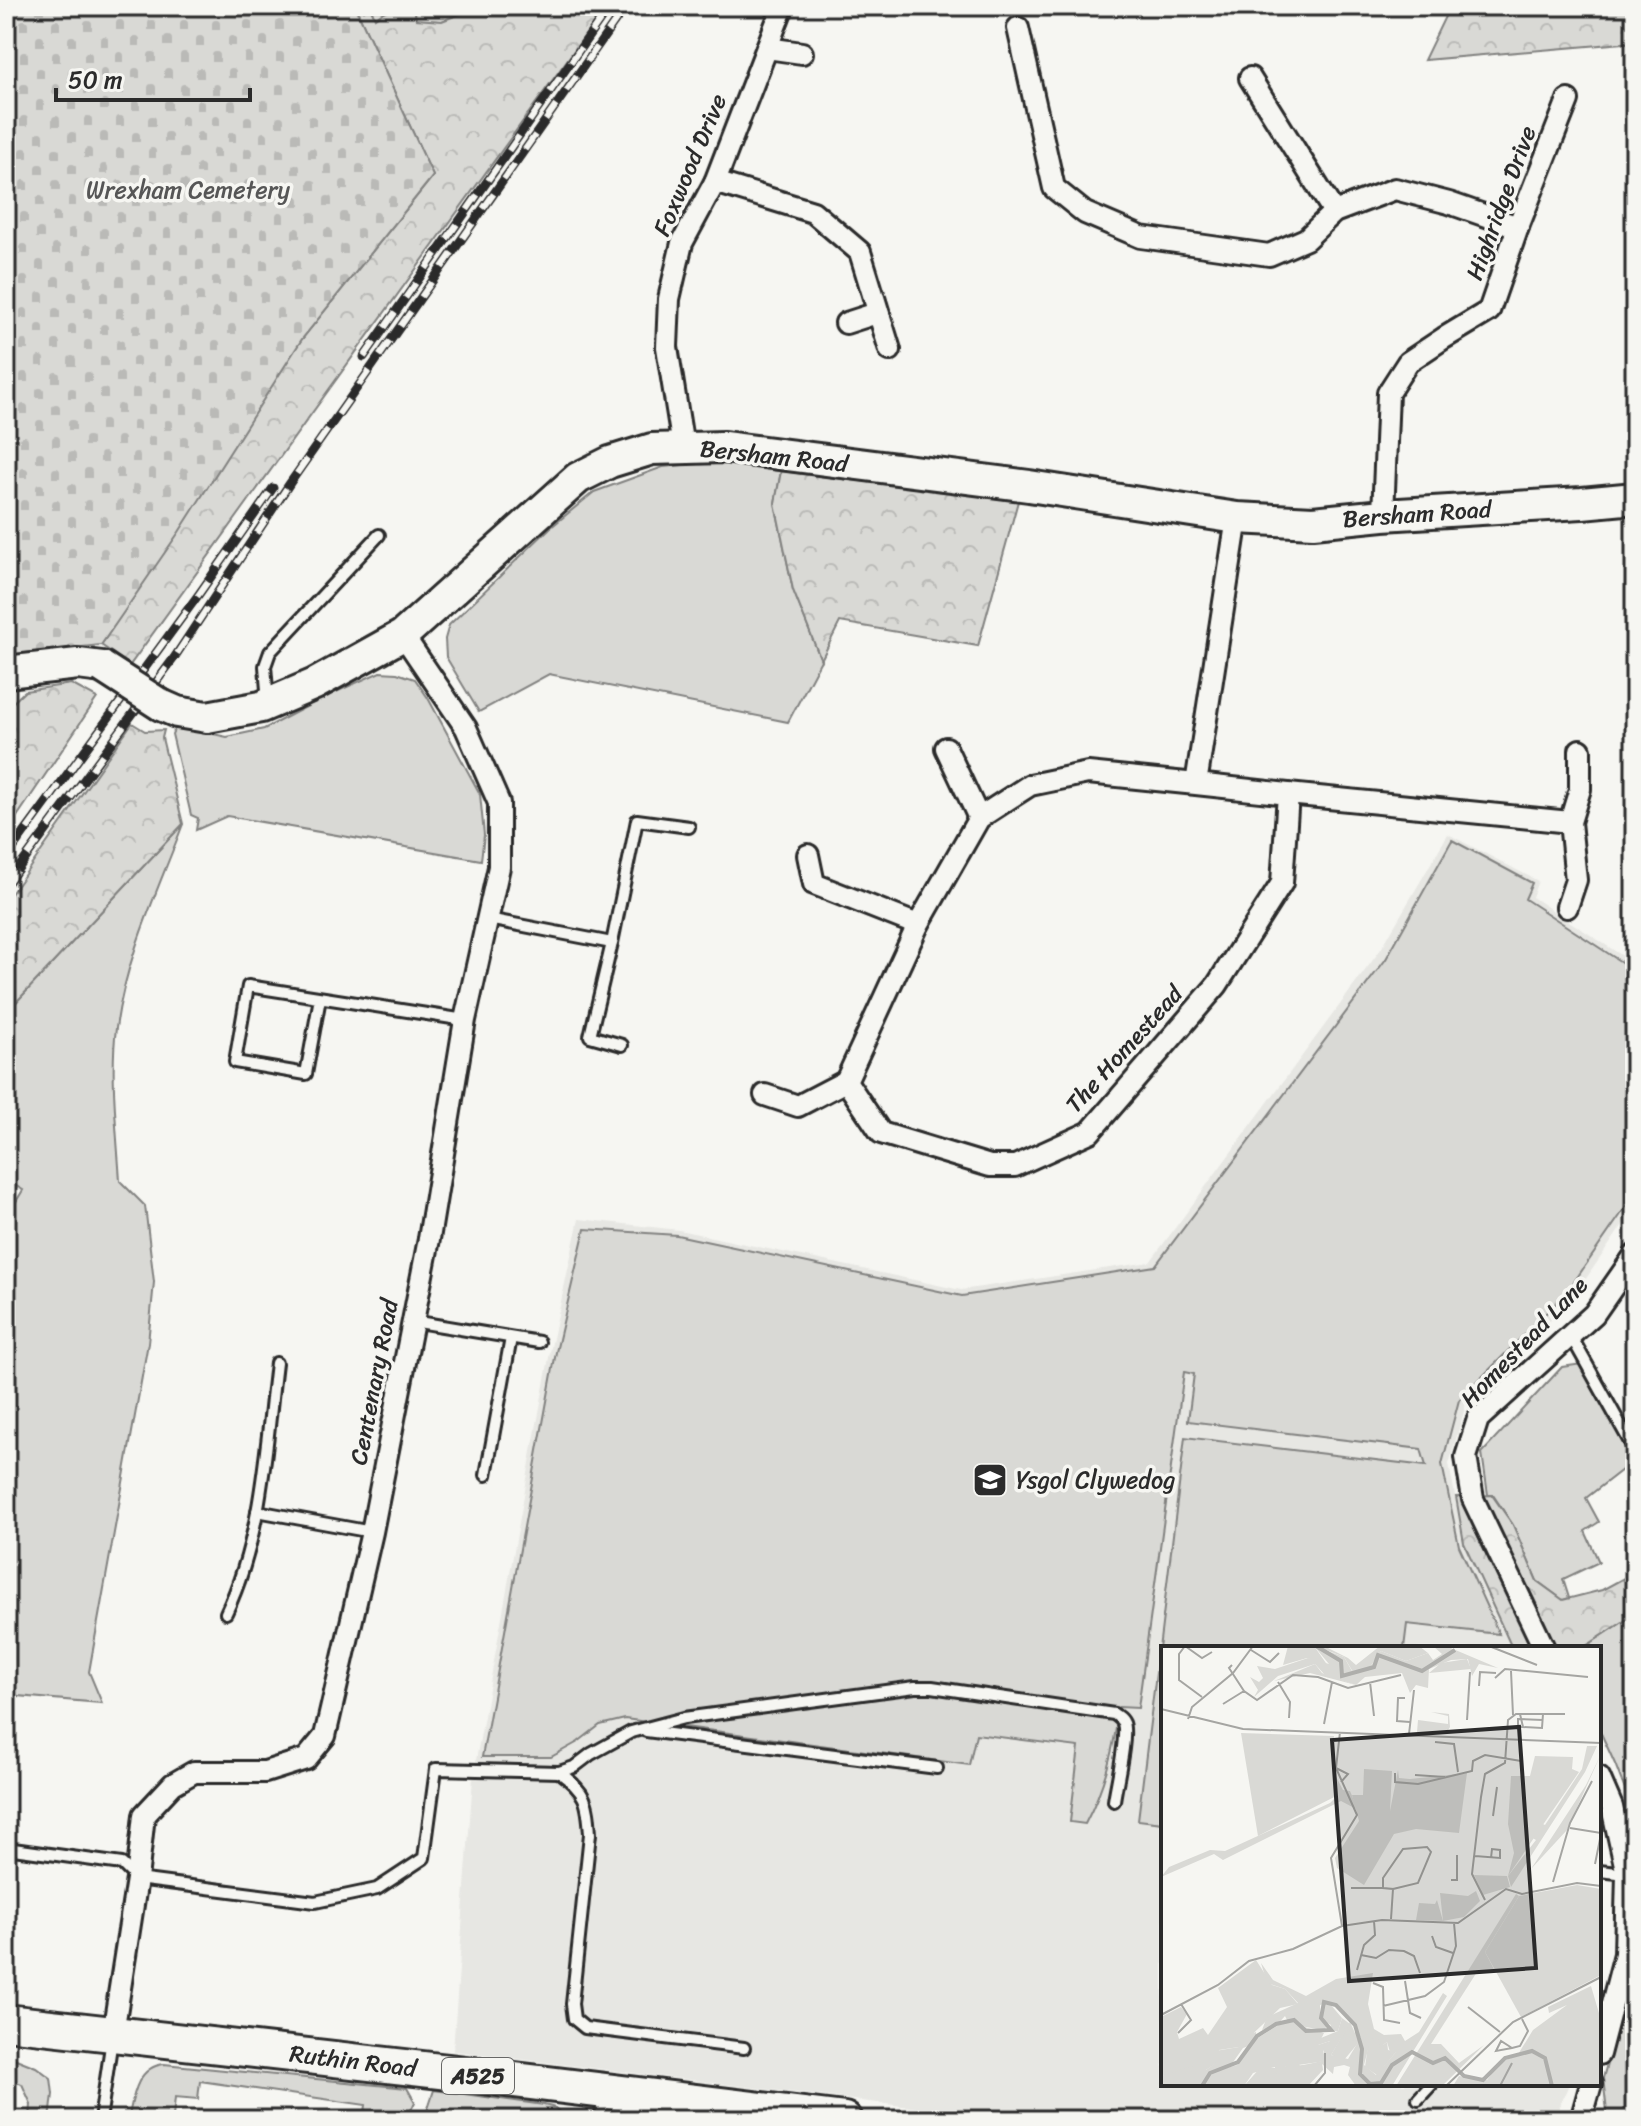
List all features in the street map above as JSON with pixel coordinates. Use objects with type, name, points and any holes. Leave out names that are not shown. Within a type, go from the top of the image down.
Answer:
[{"type":"main road","name":"Bersham Road","points":[[6,672],[78,664],[102,667],[177,712],[207,717],[261,707],[315,684],[403,635],[578,478],[610,462],[652,449],[724,447],[1029,486],[1237,518],[1313,522],[1635,498]]},
{"type":"main road","name":"Ruthin Road","points":[[6,2022],[113,2033],[602,2105],[844,2120]]},
{"type":"street","name":"Foxwood Drive","points":[[683,447],[667,347],[669,299],[682,243],[715,182],[783,6]]},
{"type":"street","points":[[1018,28],[1054,188],[1085,213],[1141,237],[1269,255],[1306,239],[1334,212],[1395,189],[1449,203],[1518,227]]},
{"type":"street","points":[[767,48],[802,53]]},
{"type":"street","points":[[1250,78],[1334,212]]},
{"type":"street","name":"Highridge Drive","points":[[1383,515],[1388,393],[1408,362],[1489,311],[1568,100]]},
{"type":"street","points":[[715,182],[813,212],[860,252],[890,350]]},
{"type":"street","points":[[846,323],[877,313]]},
{"type":"street","points":[[1196,784],[1237,518]]},
{"type":"street","name":"Centenary Road","points":[[113,2033],[144,1815],[173,1784],[194,1772],[265,1772],[306,1759],[325,1736],[372,1532],[429,1239],[465,1020],[499,867],[499,803],[466,728],[403,635]]},
{"type":"street","points":[[946,748],[979,818]]},
{"type":"street","points":[[1567,907],[1576,880],[1570,822],[1580,789],[1580,750]]},
{"type":"street","points":[[765,1095],[798,1106],[846,1081],[918,925],[979,818],[1030,785],[1088,773],[1570,822]]},
{"type":"street","name":"The Homestead","points":[[846,1081],[881,1133],[990,1166],[1015,1166],[1090,1132],[1217,985],[1282,883],[1288,794]]},
{"type":"street","points":[[808,855],[814,884],[918,925]]},
{"type":"street","name":"Homestead Lane","points":[[1543,1646],[1473,1499],[1466,1457],[1478,1419],[1594,1314],[1635,1255]]},
{"type":"street","points":[[1601,1782],[1612,1807],[1627,1874],[1625,1954],[1605,2003],[1601,2037]]},
{"type":"street","points":[[1581,2120],[1590,2086]]},
{"type":"lane","points":[[268,704],[265,666],[270,652],[379,535]]},
{"type":"lane","points":[[622,1045],[590,1036],[637,820],[689,827]]},
{"type":"lane","points":[[488,919],[612,943]]},
{"type":"lane","points":[[320,998],[306,1074],[235,1062],[248,986],[465,1020]]},
{"type":"lane","points":[[412,1321],[539,1342]]},
{"type":"lane","points":[[1571,1336],[1635,1451]]},
{"type":"lane","points":[[486,1475],[511,1338]]},
{"type":"lane","points":[[226,1613],[237,1590],[257,1511],[276,1363]]},
{"type":"lane","points":[[257,1511],[372,1532]]},
{"type":"lane","points":[[6,1848],[122,1864],[137,1879],[315,1902],[377,1889],[424,1858],[436,1769],[559,1772],[574,1767],[614,1741],[639,1730],[684,1718],[915,1687],[1114,1714],[1123,1723],[1124,1734],[1114,1801]]},
{"type":"lane","points":[[639,1730],[937,1768]]},
{"type":"lane","points":[[559,1772],[576,1785],[588,1806],[590,1834],[572,2004],[574,2019],[585,2028],[744,2048]]},
{"type":"lane","points":[[1601,1871],[1627,1874]]},
{"type":"lane","points":[[100,2120],[113,2033]]},
{"type":"lane","points":[[1418,2099],[1430,2086]]},
{"type":"shaded area","name":"Ysgol Clywedog","points":[[1448,834],[1538,881],[1532,897],[1635,964],[1635,1207],[1572,1299],[1466,1404],[1449,1464],[1464,1543],[1511,1646],[1161,1646],[1161,2086],[1568,2086],[1555,2117],[1552,2120],[1032,2120],[453,2051],[473,1777],[550,1352],[579,1219],[679,1230],[961,1290],[1150,1262],[1381,949]]},
{"type":"green space","name":"Wrexham Cemetery","points":[[6,6],[355,6],[433,176],[302,339],[179,532],[101,645],[6,655]]},
{"type":"green space","points":[[355,6],[370,6],[375,18],[393,8],[414,7],[416,19],[442,21],[485,6],[606,6],[130,665],[101,645],[302,339],[433,176]]},
{"type":"green space","points":[[370,6],[485,6],[442,21],[375,19]]},
{"type":"green space","points":[[1450,6],[1635,6],[1635,42],[1424,60]]},
{"type":"green space","points":[[711,462],[781,471],[775,503],[793,590],[821,660],[788,722],[549,674],[479,712],[446,657],[445,639],[449,625],[550,528],[594,492],[663,467]]},
{"type":"green space","points":[[781,471],[1018,501],[978,646],[840,622],[821,660],[793,590],[775,503]]},
{"type":"green space","points":[[380,672],[415,679],[480,794],[484,835],[481,860],[227,816],[196,830],[198,818],[191,815],[172,734],[176,726],[227,737],[264,729]]},
{"type":"green space","points":[[71,684],[97,698],[6,833],[6,709],[25,691]]},
{"type":"green space","points":[[132,723],[145,731],[164,730],[162,738],[183,824],[6,1013],[6,901]]},
{"type":"green space","points":[[183,824],[127,975],[114,1046],[120,1181],[145,1206],[154,1282],[148,1343],[89,1672],[102,1703],[6,1695],[6,1218],[23,1190],[6,1180],[6,1013]]},
{"type":"green space","name":"Ysgol Clywedog","points":[[1452,840],[1532,883],[1525,899],[1635,971],[1635,1194],[1567,1292],[1459,1400],[1442,1464],[1459,1546],[1499,1634],[1407,1624],[1404,1646],[1161,1646],[1161,1823],[1138,1820],[1185,1437],[1426,1466],[1421,1449],[1188,1421],[1194,1374],[1184,1372],[1138,1708],[1119,1707],[1108,1767],[1085,1824],[1070,1822],[1079,1747],[976,1734],[969,1765],[625,1719],[600,1725],[551,1757],[482,1757],[556,1352],[585,1229],[677,1235],[962,1296],[1155,1266],[1386,959]]},
{"type":"green space","points":[[1582,1364],[1632,1455],[1627,1466],[1586,1498],[1599,1522],[1585,1531],[1599,1562],[1563,1579],[1569,1598],[1563,1600],[1537,1581],[1513,1525],[1493,1495],[1488,1495],[1482,1453],[1562,1367]]},
{"type":"green space","points":[[1492,1495],[1513,1525],[1537,1581],[1563,1600],[1602,1590],[1635,1572],[1635,1614],[1586,1646],[1511,1646],[1464,1543],[1456,1497]]},
{"type":"green space","points":[[1635,1614],[1635,1816],[1601,1733],[1601,1646],[1586,1646]]},
{"type":"green space","points":[[1631,1979],[1635,1980],[1635,2120],[1608,2120],[1603,2078]]},
{"type":"green space","points":[[6,2055],[36,2067],[51,2078],[50,2120],[30,2120],[31,2104],[22,2084],[6,2078]]},
{"type":"green space","points":[[164,2064],[407,2088],[415,2102],[406,2120],[364,2120],[366,2105],[200,2081],[198,2099],[175,2097],[173,2117],[153,2115],[152,2120],[128,2120],[134,2093],[142,2077],[155,2066]]},
{"type":"green space","points":[[434,2090],[544,2105],[555,2108],[568,2120],[474,2112],[473,2120],[424,2120]]},
{"type":"railway","points":[[364,357],[610,6]]},
{"type":"railway","points":[[6,885],[174,658],[290,483],[626,6]]},
{"type":"railway","points":[[6,858],[273,488]]},
{"type":"place","name":"Ysgol Clywedog","points":[[990,1480]]}]
